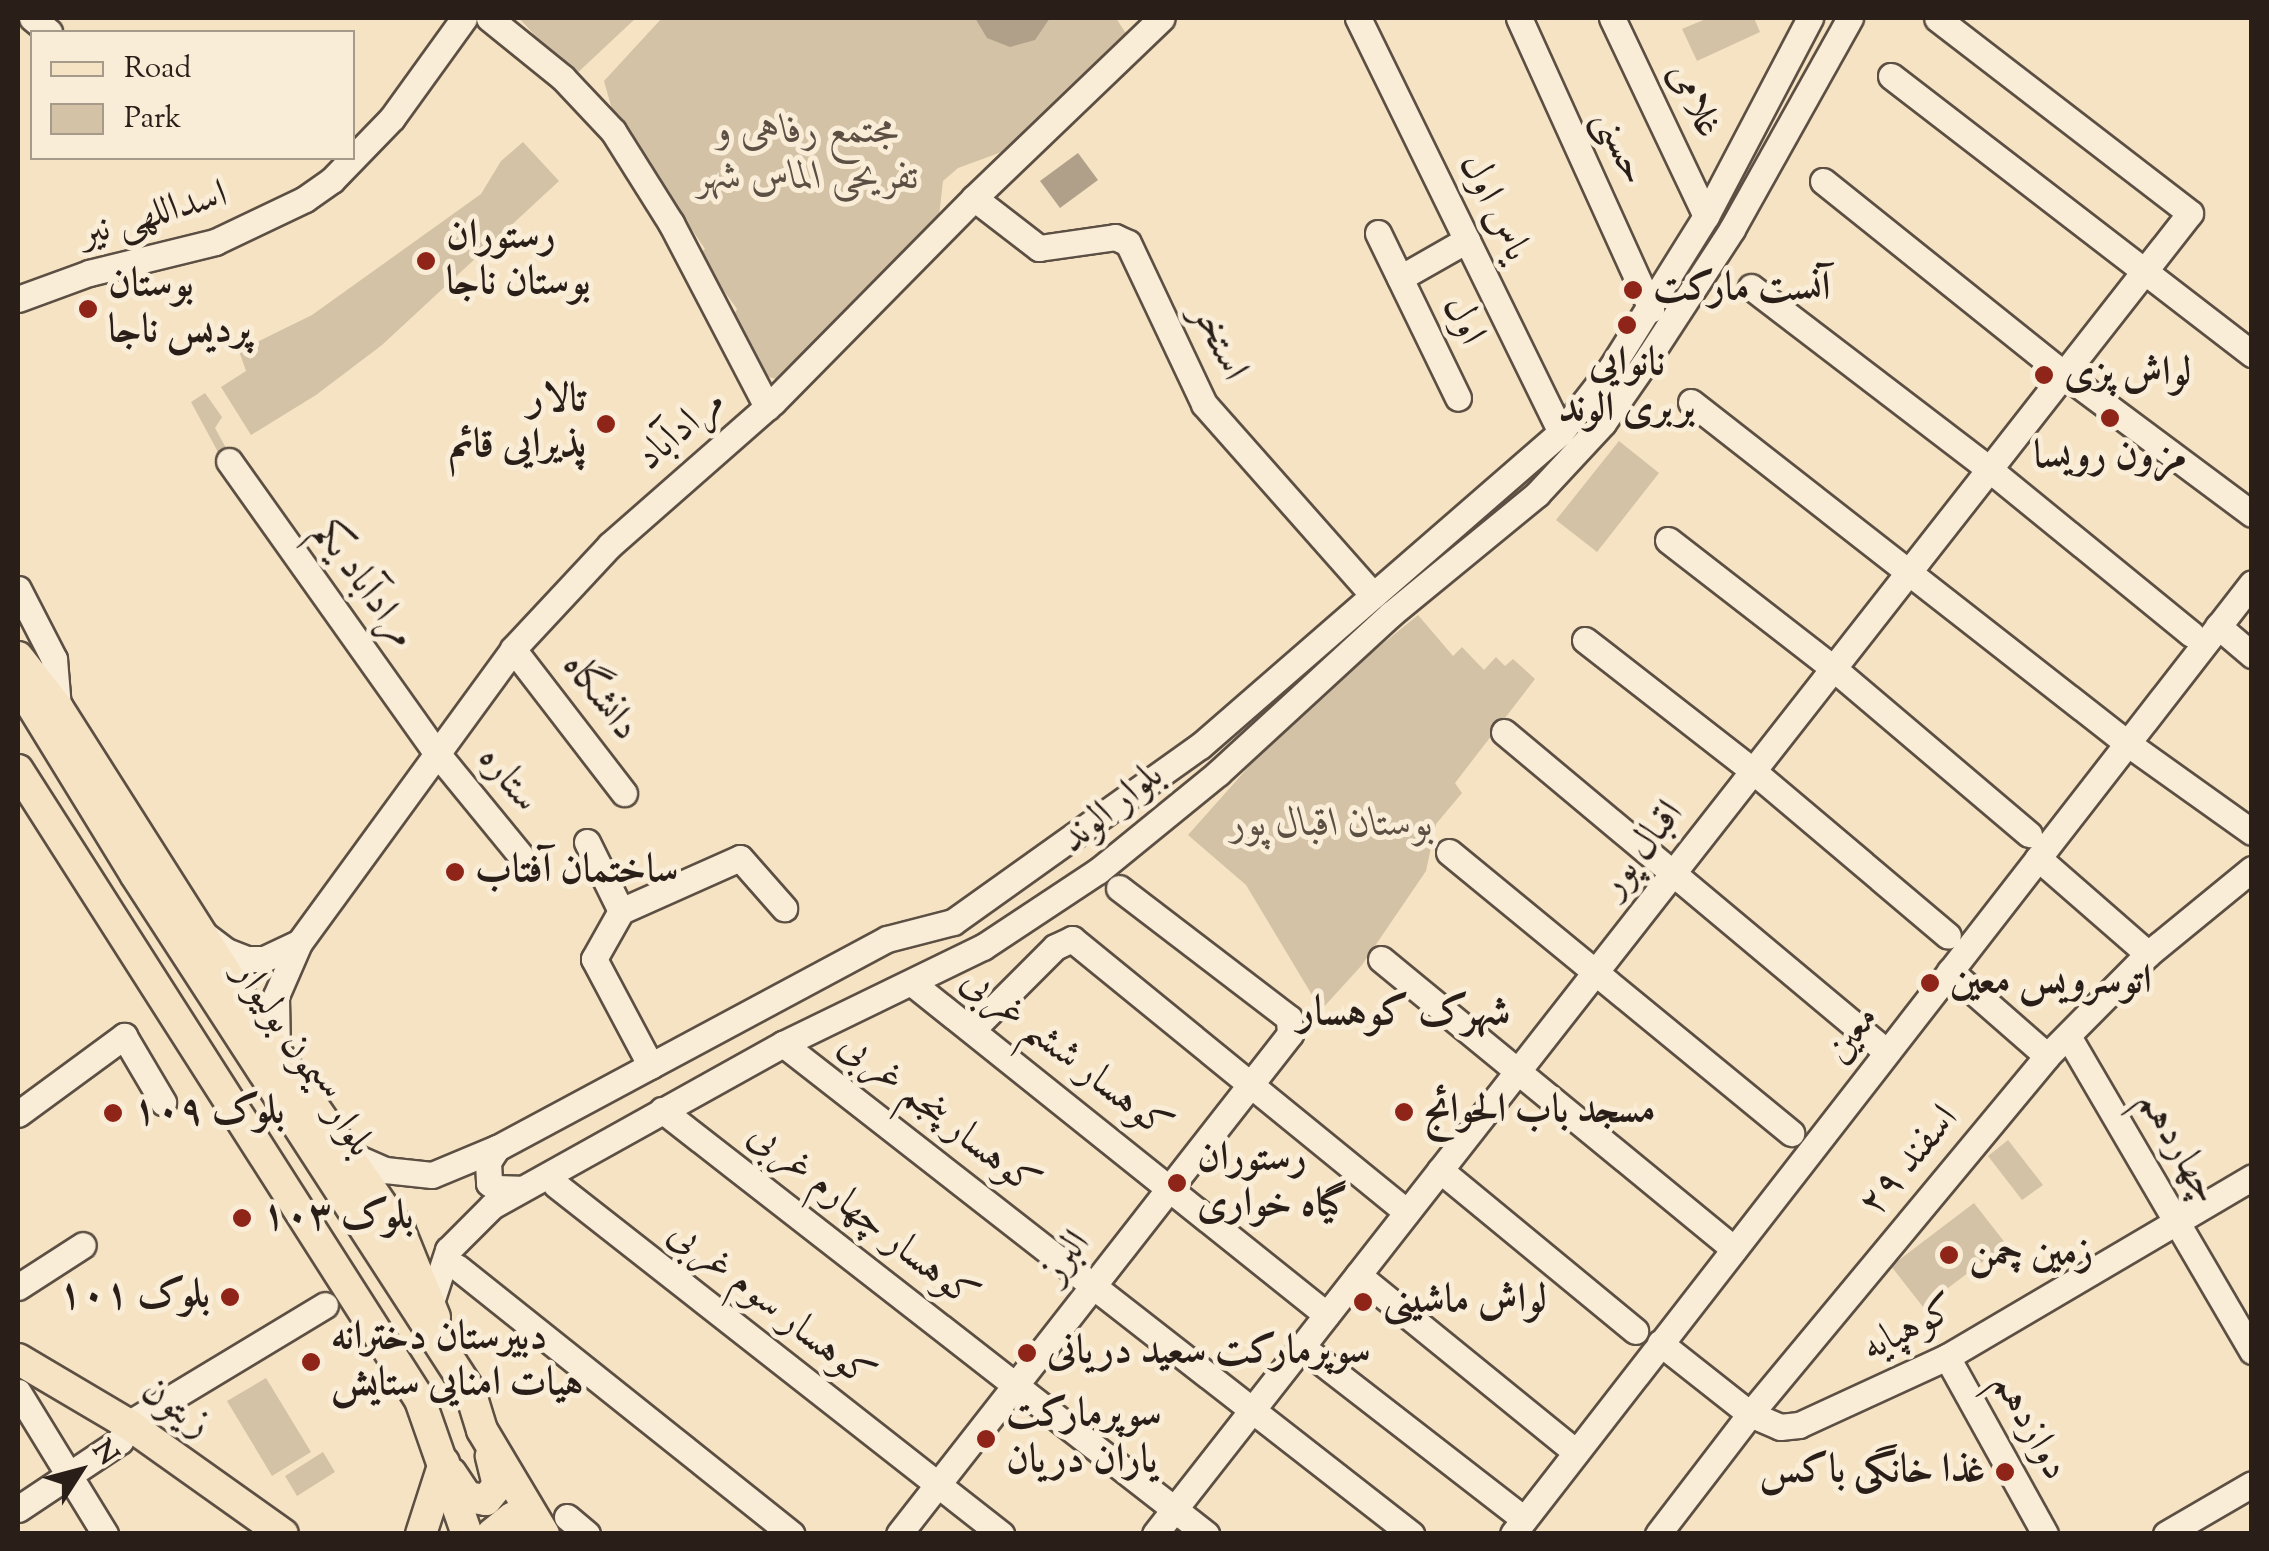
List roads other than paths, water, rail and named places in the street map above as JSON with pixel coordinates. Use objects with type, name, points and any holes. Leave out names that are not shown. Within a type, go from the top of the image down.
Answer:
[{"type":"main road","points":[[18,657],[58,708],[278,1056],[400,1230],[432,1299],[443,1349]]},
{"type":"main road","name":"بلوار سیمون بولیوار","points":[[18,683],[164,919],[470,1391],[482,1430],[560,1529]]},
{"type":"main road","points":[[18,770],[420,1400],[467,1534]]},
{"type":"main road","points":[[18,788],[54,826]]},
{"type":"main road","name":"زیتون","points":[[18,1359],[124,1433],[283,1534]]},
{"type":"main road","name":"زیتون","points":[[18,1379],[124,1433],[250,1534]]},
{"type":"main road","points":[[444,1463],[467,1497],[480,1501],[492,1496],[499,1479],[482,1430]]},
{"type":"main road","points":[[421,1534],[444,1463]]},
{"type":"main road","points":[[492,1534],[512,1518],[560,1529]]},
{"type":"street","name":"اسداللهی نیر","points":[[355,157],[401,108],[464,18]]},
{"type":"street","points":[[489,18],[564,78],[613,131],[671,223],[767,406]]},
{"type":"street","name":"یاس اول","points":[[1358,18],[1560,432]]},
{"type":"street","name":"حسنی","points":[[1519,18],[1651,309]]},
{"type":"street","name":"غلامی","points":[[1612,18],[1706,216]]},
{"type":"street","name":"بلوار الوند","points":[[346,1153],[385,1170],[432,1175],[497,1148],[888,939],[952,922],[1200,746],[1519,472],[1560,432],[1651,309],[1706,216],[1810,18]]},
{"type":"street","name":"بلوار الوند","points":[[432,1299],[440,1266],[458,1236],[520,1188],[783,1044],[983,948],[1098,872],[1218,772],[1391,614],[1537,494],[1603,424],[1732,230],[1850,18]]},
{"type":"street","name":"اقبال پور","points":[[1155,1534],[2190,213],[1937,18]]},
{"type":"street","name":"مرادآباد","points":[[278,1056],[276,996],[299,942],[513,649],[610,545],[767,406],[1156,20]]},
{"type":"street","points":[[1891,76],[2252,354]]},
{"type":"street","name":"اسداللهی نیر","points":[[18,300],[89,273],[215,242],[305,199],[352,160]]},
{"type":"street","points":[[1822,181],[2064,374],[2252,514]]},
{"type":"street","name":"استخر","points":[[974,198],[1039,248],[1115,237],[1128,243],[1204,404],[1374,595]]},
{"type":"street","points":[[1706,216],[1732,230]]},
{"type":"street","name":"اول","points":[[1378,234],[1458,398]]},
{"type":"street","name":"اول","points":[[1400,278],[1467,240]]},
{"type":"street","points":[[1751,287],[1989,469],[2192,634]]},
{"type":"street","points":[[1692,402],[2127,743],[2252,832]]},
{"type":"street","name":"مرادآباد یکم","points":[[229,461],[436,752]]},
{"type":"street","points":[[1519,472],[1537,494]]},
{"type":"street","points":[[1668,540],[1833,668],[2034,846],[2148,954]]},
{"type":"street","name":"معین","points":[[1518,1526],[1950,971],[2034,846],[2127,743],[2252,583]]},
{"type":"street","points":[[18,589],[54,659],[58,708]]},
{"type":"street","points":[[2218,626],[2252,655]]},
{"type":"street","points":[[1584,640],[1753,771],[1948,936]]},
{"type":"street","name":"دانشگاه","points":[[513,649],[624,792]]},
{"type":"street","points":[[1504,732],[1887,1052]]},
{"type":"street","name":"ستاره","points":[[436,752],[521,856]]},
{"type":"street","points":[[586,842],[622,911]]},
{"type":"street","points":[[1449,852],[1792,1133]]},
{"type":"street","points":[[651,1066],[594,960],[622,911],[740,858],[784,908]]},
{"type":"street","name":"۲۹ اسفند","points":[[1658,1534],[1750,1414],[2046,1056],[2148,954],[2252,870]]},
{"type":"street","name":"البرز","points":[[899,1534],[1292,1027],[1289,1018],[1120,888]]},
{"type":"street","points":[[196,927],[226,951],[247,959],[264,959],[299,942]]},
{"type":"street","points":[[972,1030],[1054,947],[1072,940],[1407,1212]]},
{"type":"street","points":[[1381,959],[1734,1249]]},
{"type":"street","points":[[1950,971],[2046,1056]]},
{"type":"street","name":"کوهسار ششم غربی","points":[[912,983],[1327,1314]]},
{"type":"street","points":[[18,1114],[124,1036],[163,1102]]},
{"type":"street","name":"چهاردهم","points":[[2068,1036],[2252,1350]]},
{"type":"street","name":"کوهسار پنجم غربی","points":[[783,1044],[1095,1283],[1411,1534]]},
{"type":"street","name":"کوهسار چهارم غربی","points":[[662,1110],[1206,1534]]},
{"type":"street","points":[[497,1148],[488,1162],[489,1183],[520,1188]]},
{"type":"street","points":[[1440,1170],[1634,1331]]},
{"type":"street","name":"کوهپایه","points":[[1750,1414],[1780,1427],[1799,1425],[1947,1357],[2252,1177]]},
{"type":"street","name":"کوهسار سوم غربی","points":[[556,1185],[1001,1534]]},
{"type":"street","points":[[18,1286],[83,1245]]},
{"type":"street","points":[[457,1267],[792,1534]]},
{"type":"street","points":[[1358,1274],[1576,1452]]},
{"type":"street","points":[[18,1509],[124,1433],[325,1305]]},
{"type":"street","points":[[1660,1343],[1750,1414]]},
{"type":"street","points":[[1302,1347],[1518,1526]]},
{"type":"street","name":"دوازدهم","points":[[1947,1357],[2045,1534]]},
{"type":"street","points":[[18,1392],[105,1534]]},
{"type":"street","points":[[2166,1534],[2252,1484]]},
{"type":"place","name":"رستوران بوستان ناجا","points":[[426,261]]},
{"type":"place","name":"آنست مارکت","points":[[1633,290]]},
{"type":"place","name":"بوستان پردیس ناجا","points":[[88,309]]},
{"type":"place","name":"نانوایی بربری الوند","points":[[1627,325]]},
{"type":"place","name":"لواش پزی","points":[[2044,375]]},
{"type":"place","name":"مزون رویسا","points":[[2110,418]]},
{"type":"place","name":"تالار پذیرایی قائم","points":[[606,424]]},
{"type":"place","name":"ساختمان آفتاب","points":[[455,872]]},
{"type":"place","name":"اتوسرویس معین","points":[[1930,983]]},
{"type":"place","name":"مسجد باب الحوائج","points":[[1404,1112]]},
{"type":"place","name":"بلوک ۱۰۹","points":[[113,1113]]},
{"type":"place","name":"رستوران گیاه خواری","points":[[1177,1183]]},
{"type":"place","name":"بلوک ۱۰۳","points":[[242,1218]]},
{"type":"place","name":"زمین چمن","points":[[1949,1255]]},
{"type":"place","name":"بلوک ۱۰۱","points":[[230,1297]]},
{"type":"place","name":"لواش ماشینی","points":[[1363,1302]]},
{"type":"place","name":"سوپرمارکت سعید دریانی","points":[[1027,1353]]},
{"type":"place","name":"دبیرستان دخترانه هیات امنایی ستایش","points":[[311,1362]]},
{"type":"place","name":"سوپرمارکت یاران دریان","points":[[986,1439]]},
{"type":"place","name":"غذا خانگی باکس","points":[[2005,1472]]},
{"type":"district","name":"شهرک کوهسار","points":[[1404,1014]]},
{"type":"park label","name":"مجتمع رفاهی و تفریحی الماس شهر","points":[[808,156]]},
{"type":"park label","name":"بوستان اقبال پور","points":[[1332,826]]}]
